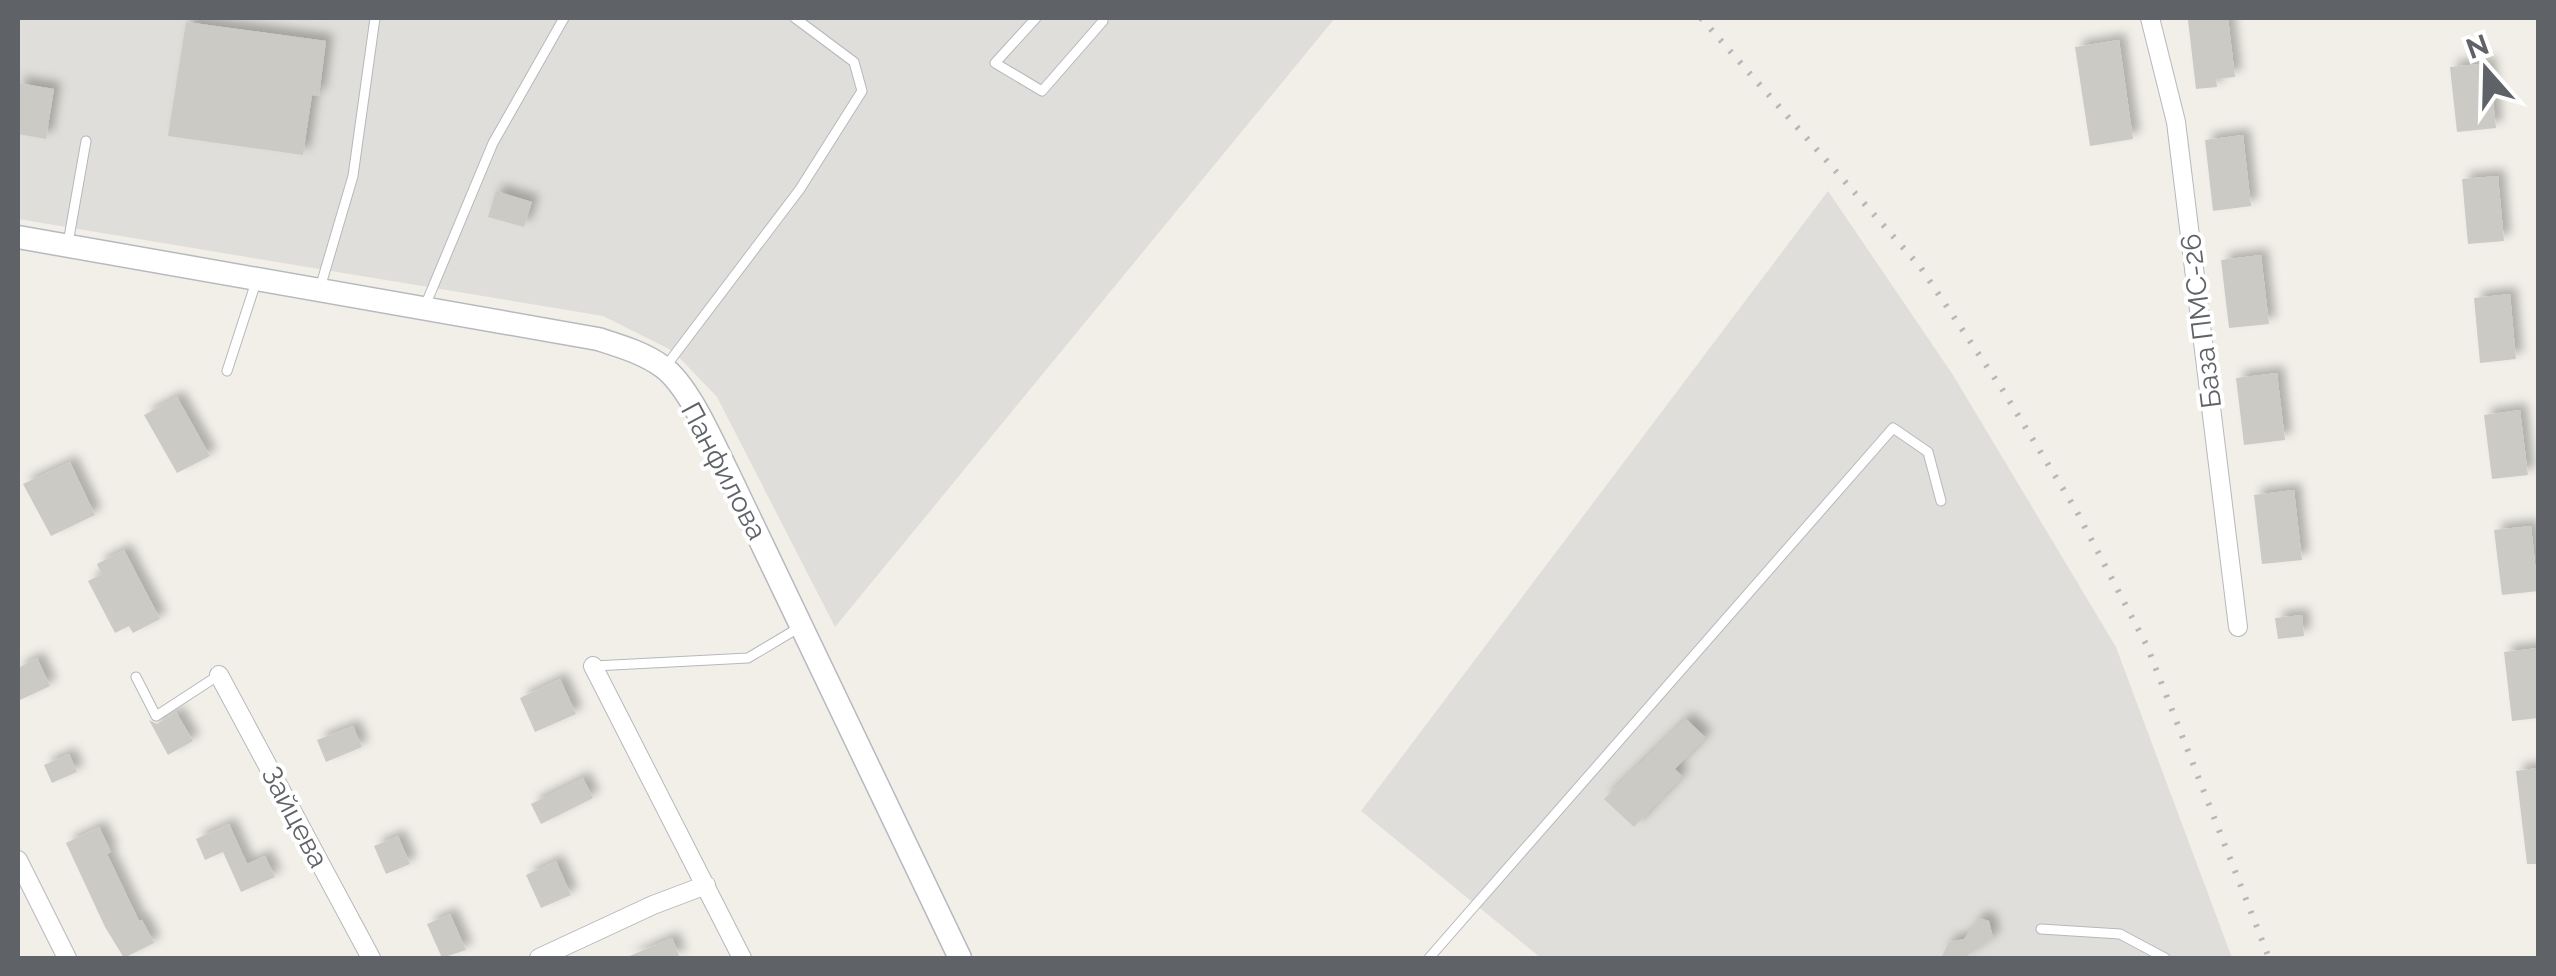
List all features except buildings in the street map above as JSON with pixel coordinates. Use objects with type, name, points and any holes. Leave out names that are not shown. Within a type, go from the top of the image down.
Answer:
[{"type":"street","name":"База ПМС-26","points":[[2150,18],[2176,122],[2238,627]]},
{"type":"street","name":"Панфилова","points":[[18,237],[598,340],[629,349],[664,368],[698,412],[960,958]]},
{"type":"street","points":[[593,666],[742,958]]},
{"type":"street","name":"Зайцева","points":[[218,675],[370,958]]},
{"type":"street","points":[[18,860],[67,958]]},
{"type":"street","points":[[539,958],[706,885]]},
{"type":"lane","points":[[319,290],[354,176],[375,18]]},
{"type":"lane","points":[[424,309],[492,143],[564,18]]},
{"type":"lane","points":[[664,368],[800,189],[862,91],[854,62],[795,18]]},
{"type":"lane","points":[[1036,18],[996,63],[1042,91],[1102,18]]},
{"type":"lane","points":[[67,246],[86,142]]},
{"type":"lane","points":[[227,371],[256,279]]},
{"type":"lane","points":[[1429,958],[1893,428],[1928,452],[1942,501]]},
{"type":"lane","points":[[593,666],[748,658],[802,625]]},
{"type":"lane","points":[[136,677],[156,716],[218,675]]},
{"type":"lane","points":[[2042,930],[2120,934],[2165,958]]},
{"type":"shaded area","points":[[18,18],[1335,18],[835,627],[717,397],[673,351],[603,316],[18,219]]},
{"type":"shaded area","points":[[1828,191],[1953,375],[2116,647],[2232,958],[1541,958],[1361,811]]},
{"type":"railway","points":[[1701,18],[1921,268],[2076,510],[2147,646],[2269,958]]}]
